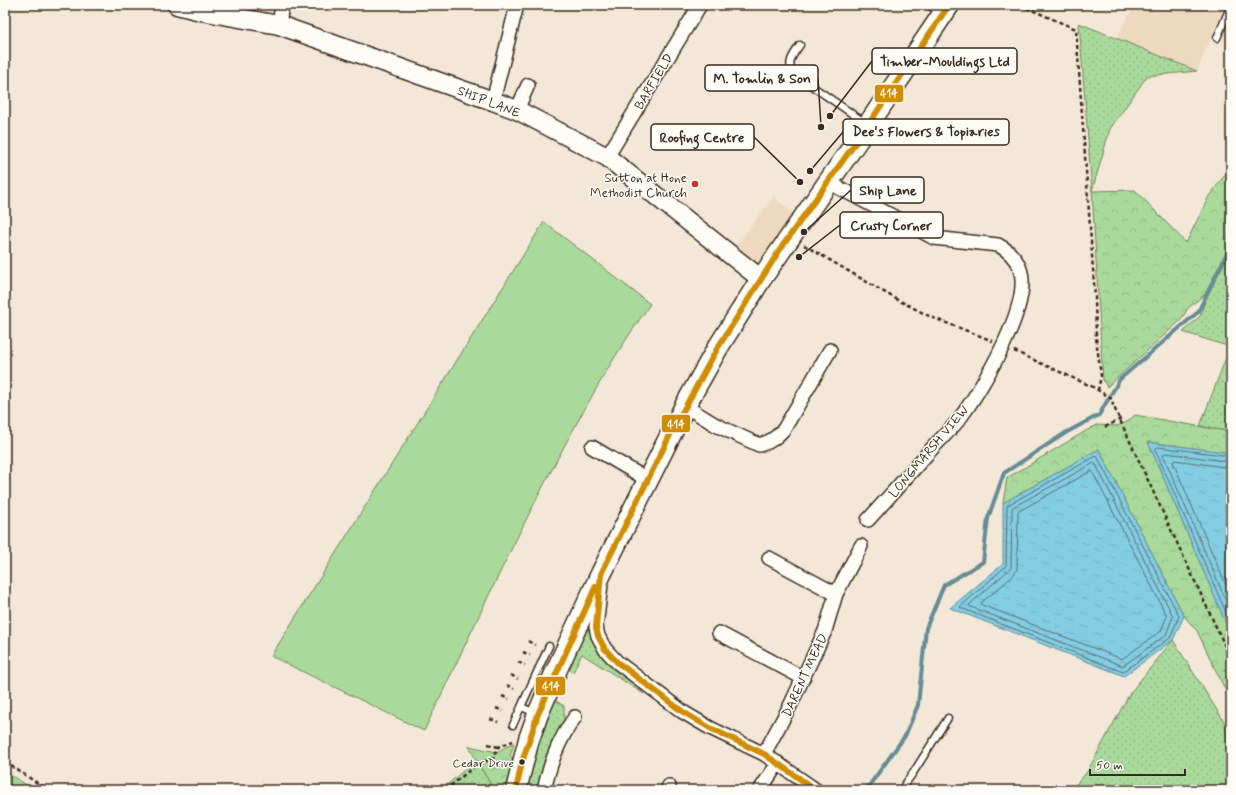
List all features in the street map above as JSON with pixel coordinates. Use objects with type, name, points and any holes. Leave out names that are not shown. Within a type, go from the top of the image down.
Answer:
[{"type":"main road","points":[[516,790],[529,739],[530,710],[569,643],[601,574],[685,406],[717,349],[761,279],[868,125],[941,8]]},
{"type":"street","name":"SHIP LANE","points":[[177,5],[200,11],[279,26],[517,110],[607,157],[761,279]]},
{"type":"street","points":[[279,26],[282,5]]},
{"type":"street","points":[[493,101],[517,5]]},
{"type":"street","name":"BARFIELD","points":[[607,157],[700,5]]},
{"type":"street","points":[[517,110],[528,85]]},
{"type":"street","name":"LONGMARSH VIEW","points":[[828,182],[934,238],[998,245],[1007,250],[1015,259],[1021,270],[1022,292],[1018,309],[996,362],[960,417],[868,520]]},
{"type":"street","points":[[685,406],[716,425],[758,445],[768,442],[784,429],[830,350]]},
{"type":"street","points":[[592,447],[648,480]]},
{"type":"street","name":"DARENT MEAD","points":[[764,754],[803,678],[825,630],[836,594],[860,546]]},
{"type":"street","points":[[769,558],[836,594]]},
{"type":"street","points":[[601,574],[596,627],[598,636],[605,649],[617,662],[683,712],[710,728],[764,754],[816,790]]},
{"type":"street","points":[[718,633],[803,678]]},
{"type":"street","points":[[544,790],[554,754],[563,735],[575,717]]},
{"type":"street","points":[[760,790],[778,763]]},
{"type":"lane","points":[[1217,38],[1231,5]]},
{"type":"lane","points":[[800,44],[790,59],[789,65],[793,74],[868,125]]},
{"type":"lane","points":[[513,725],[530,710],[549,646]]},
{"type":"lane","points":[[901,790],[948,718]]},
{"type":"path","points":[[1020,5],[1076,29],[1092,244],[1096,338],[1101,376],[1100,391]]},
{"type":"path","points":[[790,237],[896,299],[931,317],[1003,346],[1100,391],[1112,399],[1113,405],[1121,419],[1231,659]]},
{"type":"path","points":[[1105,427],[1121,419]]},
{"type":"path","points":[[528,641],[535,645]]},
{"type":"path","points":[[523,652],[530,655]]},
{"type":"path","points":[[518,662],[525,665]]},
{"type":"path","points":[[511,675],[518,678]]},
{"type":"path","points":[[507,685],[514,688]]},
{"type":"path","points":[[502,696],[509,699]]},
{"type":"path","points":[[496,708],[503,712]]},
{"type":"path","points":[[490,719],[498,722]]},
{"type":"path","points":[[488,744],[498,747],[521,738],[529,739]]},
{"type":"path","points":[[446,790],[479,763],[493,759],[498,747]]},
{"type":"path","points":[[5,762],[48,790]]},
{"type":"shaded area","points":[[1134,5],[1225,5],[1197,71],[1116,39]]},
{"type":"shaded area","points":[[774,196],[794,213],[756,264],[733,250]]},
{"type":"green space","points":[[1079,23],[1197,71],[1147,76],[1110,129],[1092,191]]},
{"type":"green space","points":[[1231,167],[1231,251],[1208,292],[1188,308],[1181,320],[1107,387],[1103,380],[1092,191],[1135,190],[1186,243],[1209,196]]},
{"type":"green space","points":[[544,222],[650,304],[610,365],[536,500],[490,592],[424,731],[271,656]]},
{"type":"green space","points":[[1231,251],[1231,432],[1200,426],[1230,347],[1183,332],[1200,316],[1208,292]]},
{"type":"green space","points":[[1135,415],[1231,432],[1231,453],[1148,442],[1231,635],[1231,702],[1197,631],[1184,616],[1099,449],[1003,503],[1007,478],[1096,425],[1117,426],[1127,422]]},
{"type":"green space","points":[[592,607],[590,627],[630,679],[644,694],[582,654],[573,672],[567,668]]},
{"type":"green space","points":[[1173,640],[1225,723],[1231,762],[1231,790],[1071,790],[1087,772],[1130,693]]},
{"type":"green space","points":[[556,701],[564,706],[564,723],[539,790],[526,790],[539,742],[552,705]]},
{"type":"green space","points":[[513,743],[510,756],[513,758],[508,790],[492,790],[490,783],[469,746],[497,752]]},
{"type":"green space","points":[[476,760],[490,783],[492,790],[441,790]]},
{"type":"green space","points":[[5,772],[35,790],[5,790]]},
{"type":"water","points":[[1148,442],[1231,453],[1231,635]]},
{"type":"water","points":[[1099,449],[1184,616],[1173,640],[1124,676],[950,608],[1003,564],[1003,503]]},
{"type":"waterway","points":[[866,790],[905,736],[918,705],[926,628],[944,585],[983,562],[988,518],[1004,473],[1067,432],[1099,415],[1120,379],[1198,312],[1231,245]]},
{"type":"transit line","name":"414","points":[[816,790],[764,754],[710,728],[683,712],[617,662],[605,649],[598,636],[596,627],[601,574],[671,433],[717,349],[779,251],[868,125],[949,5]]},
{"type":"transit line","name":"414","points":[[516,790],[522,762],[538,714],[596,586]]},
{"type":"place","name":"Timber-Mouldings Ltd","points":[[830,116]]},
{"type":"place","name":"M. Tomlin & Son","points":[[821,127]]},
{"type":"place","name":"Dee's Flowers & Topiaries","points":[[810,171]]},
{"type":"place","name":"Roofing Centre","points":[[800,182]]},
{"type":"place","name":"Sutton at Hone Methodist Church","points":[[695,184]]},
{"type":"place","name":"Ship Lane","points":[[804,232]]},
{"type":"place","name":"Crusty Corner","points":[[799,257]]},
{"type":"place","name":"Cedar Drive","points":[[522,762]]}]
